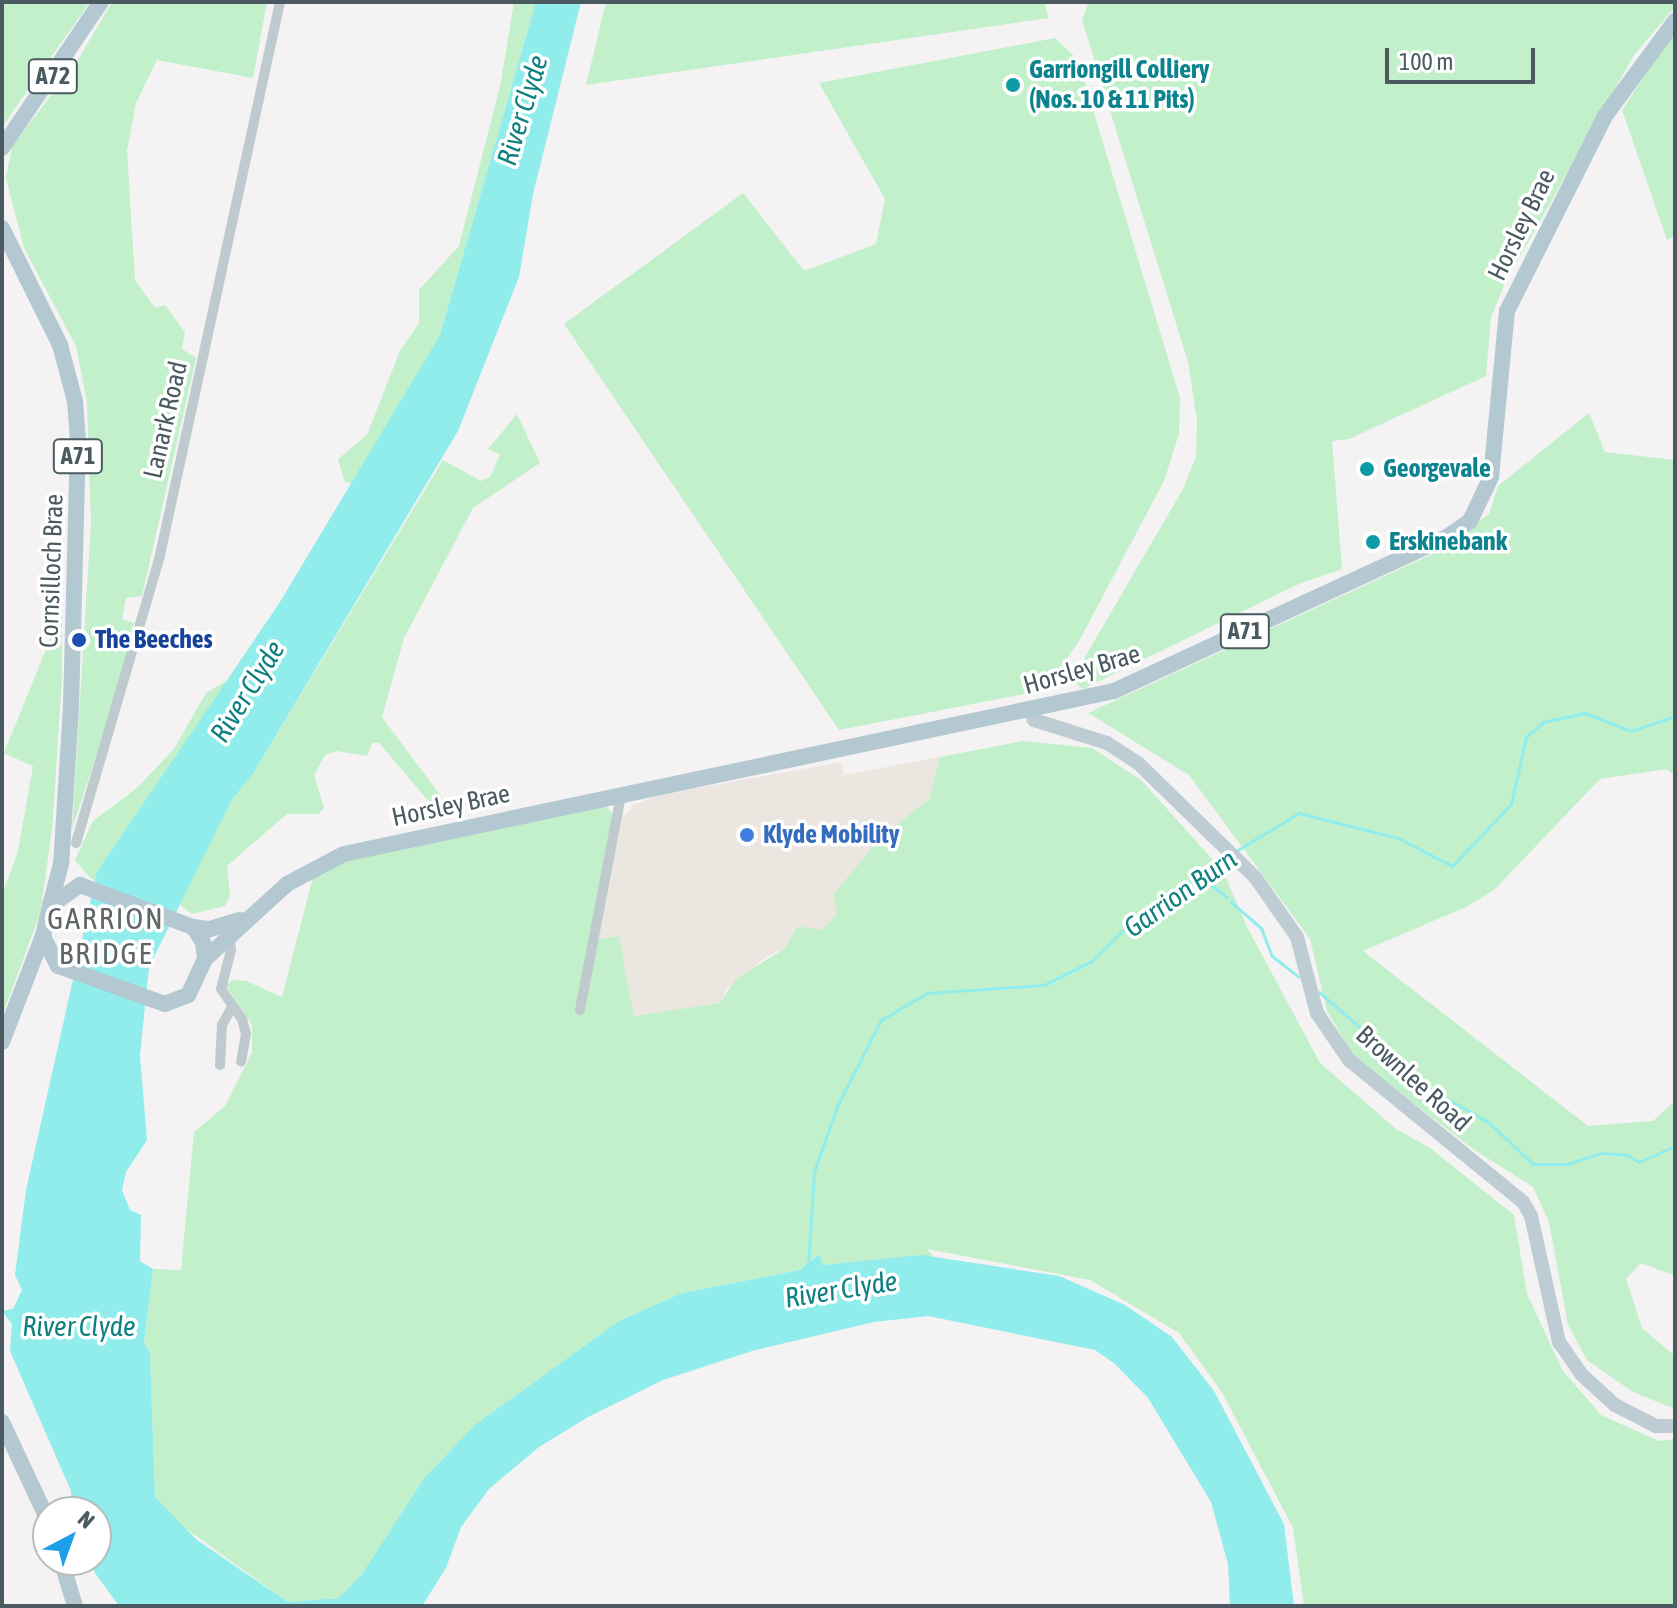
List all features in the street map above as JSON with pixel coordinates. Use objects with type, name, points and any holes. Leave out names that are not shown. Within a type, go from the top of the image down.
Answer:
[{"type":"main road","name":"A72","points":[[2,148],[101,2]]},
{"type":"main road","name":"Horsley Brae","points":[[205,959],[287,884],[344,854],[1114,691],[1447,537],[1470,521],[1491,477],[1507,311],[1605,116],[1675,21]]},
{"type":"main road","name":"Cornsilloch Brae","points":[[2,228],[69,373],[78,441],[76,607],[61,864],[50,906]]},
{"type":"main road","name":"Cornsilloch Brae","points":[[2,253],[31,288]]},
{"type":"main road","name":"Brownlee Road","points":[[1030,711],[1034,720],[1107,743],[1138,763],[1240,861],[1277,904],[1297,937],[1317,1013],[1349,1060],[1523,1202],[1531,1216],[1559,1342],[1582,1375],[1615,1405],[1656,1426],[1675,1426]]},
{"type":"main road","name":"A71","points":[[61,864],[85,887],[191,926]]},
{"type":"main road","points":[[50,906],[85,887]]},
{"type":"main road","name":"A71","points":[[43,936],[50,906]]},
{"type":"main road","name":"Horsley Brae","points":[[191,926],[210,929],[249,917]]},
{"type":"main road","points":[[191,926],[203,942],[205,959]]},
{"type":"main road","points":[[23,985],[58,966],[43,936]]},
{"type":"main road","points":[[2,1042],[43,936]]},
{"type":"main road","name":"A71","points":[[58,966],[160,1002],[176,1003],[188,995],[205,959]]},
{"type":"main road","points":[[2,1422],[37,1496]]},
{"type":"main road","points":[[66,1576],[75,1606]]},
{"type":"street","name":"Lanark Road","points":[[76,843],[160,555],[280,2]]},
{"type":"street","points":[[580,1010],[621,795]]},
{"type":"street","points":[[229,935],[231,950],[221,989],[246,1034],[241,1062]]},
{"type":"street","points":[[220,1065],[224,1016],[232,1007]]},
{"type":"shaded area","points":[[940,757],[929,799],[881,837],[838,915],[821,930],[798,926],[784,949],[767,956],[726,990],[721,1003],[634,1016],[619,936],[591,940],[613,814],[626,815],[633,805],[659,795],[841,762],[844,775]]},
{"type":"green space","points":[[2,2],[90,2],[2,127]]},
{"type":"green space","points":[[112,2],[267,2],[253,78],[157,60],[136,103],[127,151],[135,280],[155,308],[165,305],[185,332],[182,349],[196,358],[142,596],[126,598],[122,619],[134,623],[122,678],[72,829],[91,522],[87,403],[76,346],[24,248],[6,178],[12,146],[76,63]]},
{"type":"green space","points":[[514,2],[536,2],[440,335],[354,484],[345,482],[338,459],[367,435],[400,351],[419,323],[419,290],[459,246],[501,82]]},
{"type":"green space","points":[[606,2],[1044,2],[1049,18],[586,85]]},
{"type":"green space","points":[[1089,2],[1675,2],[1675,7],[1634,55],[1505,283],[1491,317],[1486,376],[1349,439],[1332,441],[1342,569],[1301,583],[1083,689],[1073,681],[1078,669],[1183,489],[1196,457],[1197,420],[1188,362],[1082,20]]},
{"type":"green space","points":[[1675,30],[1675,236],[1667,240],[1622,110]]},
{"type":"green space","points":[[1055,38],[1078,60],[1180,398],[1179,434],[1164,481],[1079,641],[1045,690],[839,730],[564,324],[743,193],[804,271],[876,244],[885,199],[819,83]]},
{"type":"green space","points":[[1589,413],[1605,452],[1675,460],[1675,776],[1667,769],[1600,779],[1494,890],[1466,907],[1363,951],[1588,1126],[1653,1121],[1675,1101],[1675,1276],[1641,1263],[1626,1279],[1642,1328],[1675,1356],[1675,1409],[1633,1392],[1587,1360],[1568,1325],[1549,1222],[1533,1187],[1473,1149],[1354,1057],[1327,1011],[1310,939],[1189,775],[1088,713],[1439,551],[1489,514],[1498,486]]},
{"type":"green space","points":[[517,414],[540,463],[473,508],[404,638],[382,717],[452,811],[437,811],[379,743],[372,743],[367,756],[336,751],[325,755],[314,775],[324,808],[318,814],[287,814],[227,866],[230,896],[225,906],[192,914],[178,903],[231,801],[254,772],[443,460],[481,481],[490,477],[500,455],[488,449]]},
{"type":"green space","points":[[53,584],[62,591],[62,679],[52,830],[40,914],[2,1016],[2,895],[18,851],[33,766],[4,753],[49,642]]},
{"type":"green space","points":[[228,680],[95,881],[90,878],[75,860],[93,821],[137,788],[174,749],[206,693]]},
{"type":"green space","points":[[1023,741],[1092,748],[1141,780],[1223,871],[1246,925],[1320,1063],[1396,1129],[1430,1148],[1514,1215],[1527,1294],[1563,1371],[1601,1415],[1659,1441],[1675,1439],[1675,1606],[1304,1606],[1293,1528],[1223,1394],[1179,1333],[1090,1280],[927,1249],[934,1257],[822,1265],[818,1254],[800,1270],[682,1293],[619,1321],[476,1424],[425,1477],[361,1575],[339,1598],[288,1602],[178,1523],[155,1497],[150,1353],[144,1343],[153,1269],[181,1270],[194,1132],[225,1106],[252,1053],[252,1025],[226,986],[232,980],[246,981],[282,997],[313,877],[351,860],[606,806],[613,814],[592,940],[619,936],[634,1016],[720,1003],[736,979],[784,949],[798,926],[821,930],[837,915],[833,895],[881,837],[929,799],[940,757]]},
{"type":"water","name":"River Clyde","points":[[536,2],[581,2],[533,194],[519,277],[458,431],[254,772],[231,801],[149,967],[140,1055],[147,1140],[126,1172],[122,1190],[130,1210],[141,1215],[140,1261],[153,1269],[144,1343],[150,1353],[155,1497],[197,1540],[288,1602],[339,1598],[361,1575],[425,1477],[476,1424],[619,1321],[682,1293],[800,1270],[819,1254],[823,1265],[922,1255],[1059,1276],[1125,1305],[1172,1337],[1214,1391],[1284,1524],[1294,1606],[1230,1606],[1228,1564],[1211,1502],[1148,1398],[1115,1364],[1095,1350],[928,1316],[874,1322],[752,1351],[663,1380],[588,1417],[539,1447],[489,1489],[461,1527],[446,1568],[422,1606],[119,1606],[97,1576],[112,1576],[112,1496],[71,1496],[10,1351],[12,1324],[2,1311],[13,1309],[22,1290],[15,1275],[26,1190],[97,872],[280,602],[440,335]]},
{"type":"waterway","name":"Garrion Burn","points":[[1236,851],[1299,813],[1398,838],[1452,866],[1511,804],[1526,737],[1543,722],[1585,713],[1631,731],[1675,716]]},
{"type":"waterway","name":"Garrion Burn","points":[[808,1266],[814,1172],[837,1106],[881,1020],[927,993],[1044,985],[1092,961],[1135,918],[1227,857]]},
{"type":"waterway","points":[[1199,875],[1226,897]]},
{"type":"waterway","points":[[1231,902],[1261,928],[1272,956],[1299,977]]},
{"type":"waterway","points":[[1319,992],[1371,1037],[1400,1072],[1488,1122],[1533,1164],[1567,1164],[1601,1153],[1627,1155],[1639,1162],[1675,1146]]},
{"type":"place","name":"Garriongill Colliery (Nos. 10 & 11 Pits)","points":[[1013,85]]},
{"type":"place","name":"Georgevale","points":[[1367,469]]},
{"type":"place","name":"Erskinebank","points":[[1373,542]]},
{"type":"place","name":"The Beeches","points":[[79,640]]},
{"type":"place","name":"Klyde Mobility","points":[[747,835]]},
{"type":"district","name":"GARRION BRIDGE","points":[[106,935]]}]
